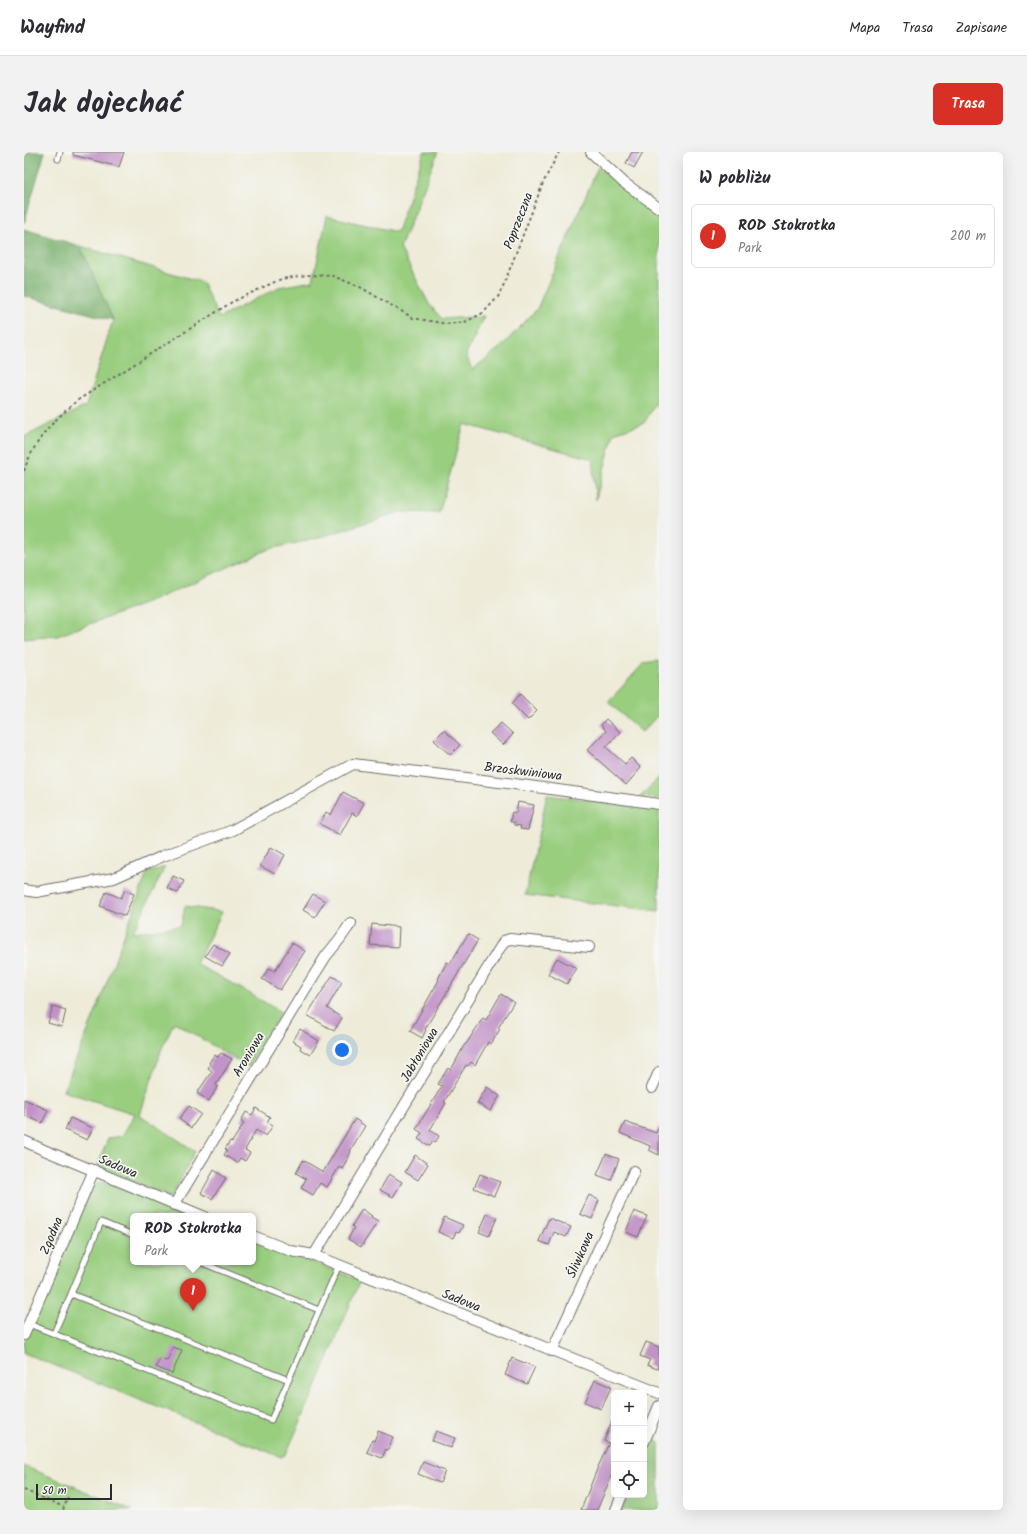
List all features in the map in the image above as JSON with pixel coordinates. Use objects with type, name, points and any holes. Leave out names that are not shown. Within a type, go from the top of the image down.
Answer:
[{"type":"street","points":[[591,152],[623,182],[659,208]]},
{"type":"street","name":"Brzoskwiniowa","points":[[24,890],[36,892],[114,878],[163,856],[233,830],[353,764],[659,804]]},
{"type":"street","name":"Aroniowa","points":[[174,1205],[326,956],[340,940],[351,922]]},
{"type":"street","name":"Jabłoniowa","points":[[314,1255],[504,941],[510,939],[589,948]]},
{"type":"street","points":[[652,1088],[659,1072]]},
{"type":"street","name":"Sadowa","points":[[24,1141],[195,1213]]},
{"type":"street","name":"Zgodna","points":[[24,1334],[94,1170]]},
{"type":"street","name":"Śliwkowa","points":[[552,1351],[634,1171]]},
{"type":"street","name":"Sadowa","points":[[256,1237],[291,1251],[314,1255],[659,1393]]},
{"type":"street","points":[[647,1435],[659,1406]]},
{"type":"street","points":[[616,1510],[621,1498]]},
{"type":"lane","points":[[58,159],[60,152]]},
{"type":"lane","points":[[54,1334],[101,1222],[130,1234]]},
{"type":"lane","points":[[207,1265],[319,1310]]},
{"type":"lane","points":[[29,1324],[271,1420],[339,1265]]},
{"type":"lane","points":[[71,1294],[289,1380]]},
{"type":"path","name":"Poprzeczna","points":[[24,471],[37,441],[57,417],[78,400],[232,302],[281,279],[306,275],[333,276],[360,287],[413,318],[447,324],[465,322],[483,313],[498,297],[543,183],[559,152]]},
{"type":"path","points":[[24,1490],[63,1509],[68,1497]]},
{"type":"green space","points":[[24,152],[45,152],[24,223]]},
{"type":"green space","points":[[424,152],[438,152],[400,248],[429,304],[442,319],[484,316],[466,354],[472,370],[502,346],[537,309],[598,167],[659,212],[659,398],[644,423],[614,433],[596,500],[592,459],[464,424],[439,513],[400,512],[315,539],[269,549],[147,603],[57,636],[24,639],[24,437],[86,406],[113,320],[80,246],[202,282],[219,318],[279,287],[313,281],[327,216],[397,232]]},
{"type":"green space","points":[[24,229],[80,246],[113,320],[24,296]]},
{"type":"green space","points":[[659,661],[659,714],[642,732],[608,702],[644,663]]},
{"type":"green space","points":[[659,778],[659,799],[640,797]]},
{"type":"green space","points":[[547,795],[659,809],[659,911],[525,895]]},
{"type":"green space","points":[[165,867],[133,932],[181,926],[185,906],[222,912],[196,964],[281,1012],[248,1067],[174,1022],[162,1048],[140,1115],[195,1151],[171,1198],[98,1166],[108,1138],[122,1136],[135,1114],[63,1091],[97,1009],[147,873]]},
{"type":"green space","points":[[99,1183],[107,1183],[184,1213],[130,1213],[130,1265],[256,1265],[256,1241],[360,1280],[317,1385],[286,1454],[281,1457],[24,1353],[24,1343],[91,1189]]},
{"type":"green space","points":[[652,1440],[659,1442],[659,1510],[622,1510],[627,1498],[647,1498],[647,1451]]},
{"type":"green space","points":[[24,1466],[132,1510],[24,1510]]},
{"type":"building","points":[[73,152],[124,152],[119,167],[73,155]]},
{"type":"building","points":[[632,152],[643,152],[634,168],[626,163]]},
{"type":"building","points":[[520,694],[537,711],[528,720],[512,704]]},
{"type":"building","points":[[606,719],[620,732],[606,747],[625,764],[631,758],[641,768],[626,785],[587,750],[606,731],[601,725]]},
{"type":"building","points":[[501,723],[513,734],[503,745],[490,733]]},
{"type":"building","points":[[444,730],[460,745],[450,755],[434,740]]},
{"type":"building","points":[[343,792],[364,803],[357,816],[352,813],[340,835],[320,824],[326,812],[331,815]]},
{"type":"building","points":[[518,802],[534,805],[528,830],[520,829],[521,826],[514,825],[514,822],[510,822],[512,812],[516,813]]},
{"type":"building","points":[[271,847],[285,855],[275,874],[260,866]]},
{"type":"building","points":[[173,876],[184,881],[178,893],[167,888]]},
{"type":"building","points":[[125,890],[134,894],[125,916],[100,906],[106,892],[121,898]]},
{"type":"building","points":[[313,894],[325,901],[315,917],[303,910]]},
{"type":"building","points":[[372,924],[399,927],[398,947],[370,945]]},
{"type":"building","points":[[468,934],[478,940],[425,1029],[426,1030],[422,1038],[410,1031],[439,980],[438,979],[447,962],[450,964]]},
{"type":"building","points":[[292,943],[305,951],[280,990],[262,979],[269,968],[275,971]]},
{"type":"building","points":[[213,944],[230,954],[222,966],[205,956]]},
{"type":"building","points":[[557,958],[576,968],[567,984],[548,974]]},
{"type":"building","points":[[332,976],[342,982],[327,1008],[342,1018],[334,1031],[307,1015]]},
{"type":"building","points":[[501,994],[514,1002],[498,1028],[500,1029],[491,1044],[488,1042],[475,1065],[471,1062],[468,1066],[466,1065],[444,1102],[446,1103],[430,1130],[439,1136],[435,1143],[433,1141],[430,1146],[418,1139],[422,1133],[416,1129],[442,1086],[438,1084],[448,1068],[451,1070],[465,1044],[483,1018],[486,1020]]},
{"type":"building","points":[[53,1006],[66,1010],[62,1027],[48,1023]]},
{"type":"building","points":[[300,1029],[319,1041],[310,1055],[300,1049],[301,1046],[293,1041]]},
{"type":"building","points":[[221,1053],[232,1059],[216,1085],[218,1086],[209,1101],[197,1093],[212,1071],[208,1068],[209,1063],[214,1055],[218,1057]]},
{"type":"building","points":[[487,1087],[500,1096],[490,1111],[477,1103]]},
{"type":"building","points":[[24,1099],[48,1110],[42,1123],[24,1115]]},
{"type":"building","points":[[189,1106],[201,1114],[191,1128],[179,1119]]},
{"type":"building","points":[[256,1108],[270,1117],[267,1122],[273,1125],[266,1136],[256,1130],[245,1150],[250,1153],[245,1161],[240,1158],[237,1163],[224,1155],[227,1150],[225,1149],[230,1141],[232,1142],[244,1123],[241,1121],[246,1112],[252,1115]]},
{"type":"building","points":[[70,1118],[93,1128],[87,1140],[65,1130]]},
{"type":"building","points":[[355,1119],[365,1126],[350,1151],[342,1169],[339,1167],[327,1187],[320,1183],[313,1195],[301,1188],[306,1179],[296,1173],[303,1160],[323,1172]]},
{"type":"building","points":[[625,1122],[656,1133],[659,1125],[659,1155],[649,1150],[650,1146],[620,1133]]},
{"type":"building","points":[[606,1154],[619,1159],[611,1180],[597,1175]]},
{"type":"building","points":[[415,1155],[428,1164],[418,1180],[405,1172]]},
{"type":"building","points":[[214,1170],[226,1178],[212,1199],[201,1193]]},
{"type":"building","points":[[389,1174],[402,1182],[393,1197],[380,1190]]},
{"type":"building","points":[[480,1174],[500,1182],[494,1196],[474,1188]]},
{"type":"building","points":[[589,1195],[599,1200],[592,1219],[580,1214]]},
{"type":"building","points":[[362,1209],[378,1221],[361,1247],[348,1239],[354,1228],[352,1226]]},
{"type":"building","points":[[634,1211],[647,1216],[638,1237],[626,1232]]},
{"type":"building","points":[[487,1214],[497,1218],[489,1236],[479,1232]]},
{"type":"building","points":[[444,1217],[463,1225],[459,1233],[456,1232],[453,1238],[438,1232]]},
{"type":"building","points":[[549,1218],[571,1227],[566,1237],[554,1232],[549,1245],[539,1241]]},
{"type":"building","points":[[646,1342],[659,1347],[659,1364],[657,1369],[647,1365],[650,1360],[640,1356]]},
{"type":"building","points":[[173,1347],[182,1350],[172,1374],[156,1367],[160,1359],[167,1361]]},
{"type":"building","points":[[512,1358],[535,1367],[527,1384],[505,1375]]},
{"type":"building","points":[[595,1380],[611,1387],[601,1409],[585,1402]]},
{"type":"building","points":[[611,1424],[611,1477],[597,1510],[581,1510],[609,1443],[604,1441]]},
{"type":"building","points":[[378,1431],[393,1437],[388,1450],[386,1449],[382,1458],[367,1452]]},
{"type":"building","points":[[436,1431],[455,1438],[451,1448],[432,1441]]},
{"type":"building","points":[[423,1462],[445,1471],[440,1483],[418,1474]]},
{"type":"place","name":"ROD Stokrotka","points":[[193,1311]]}]
